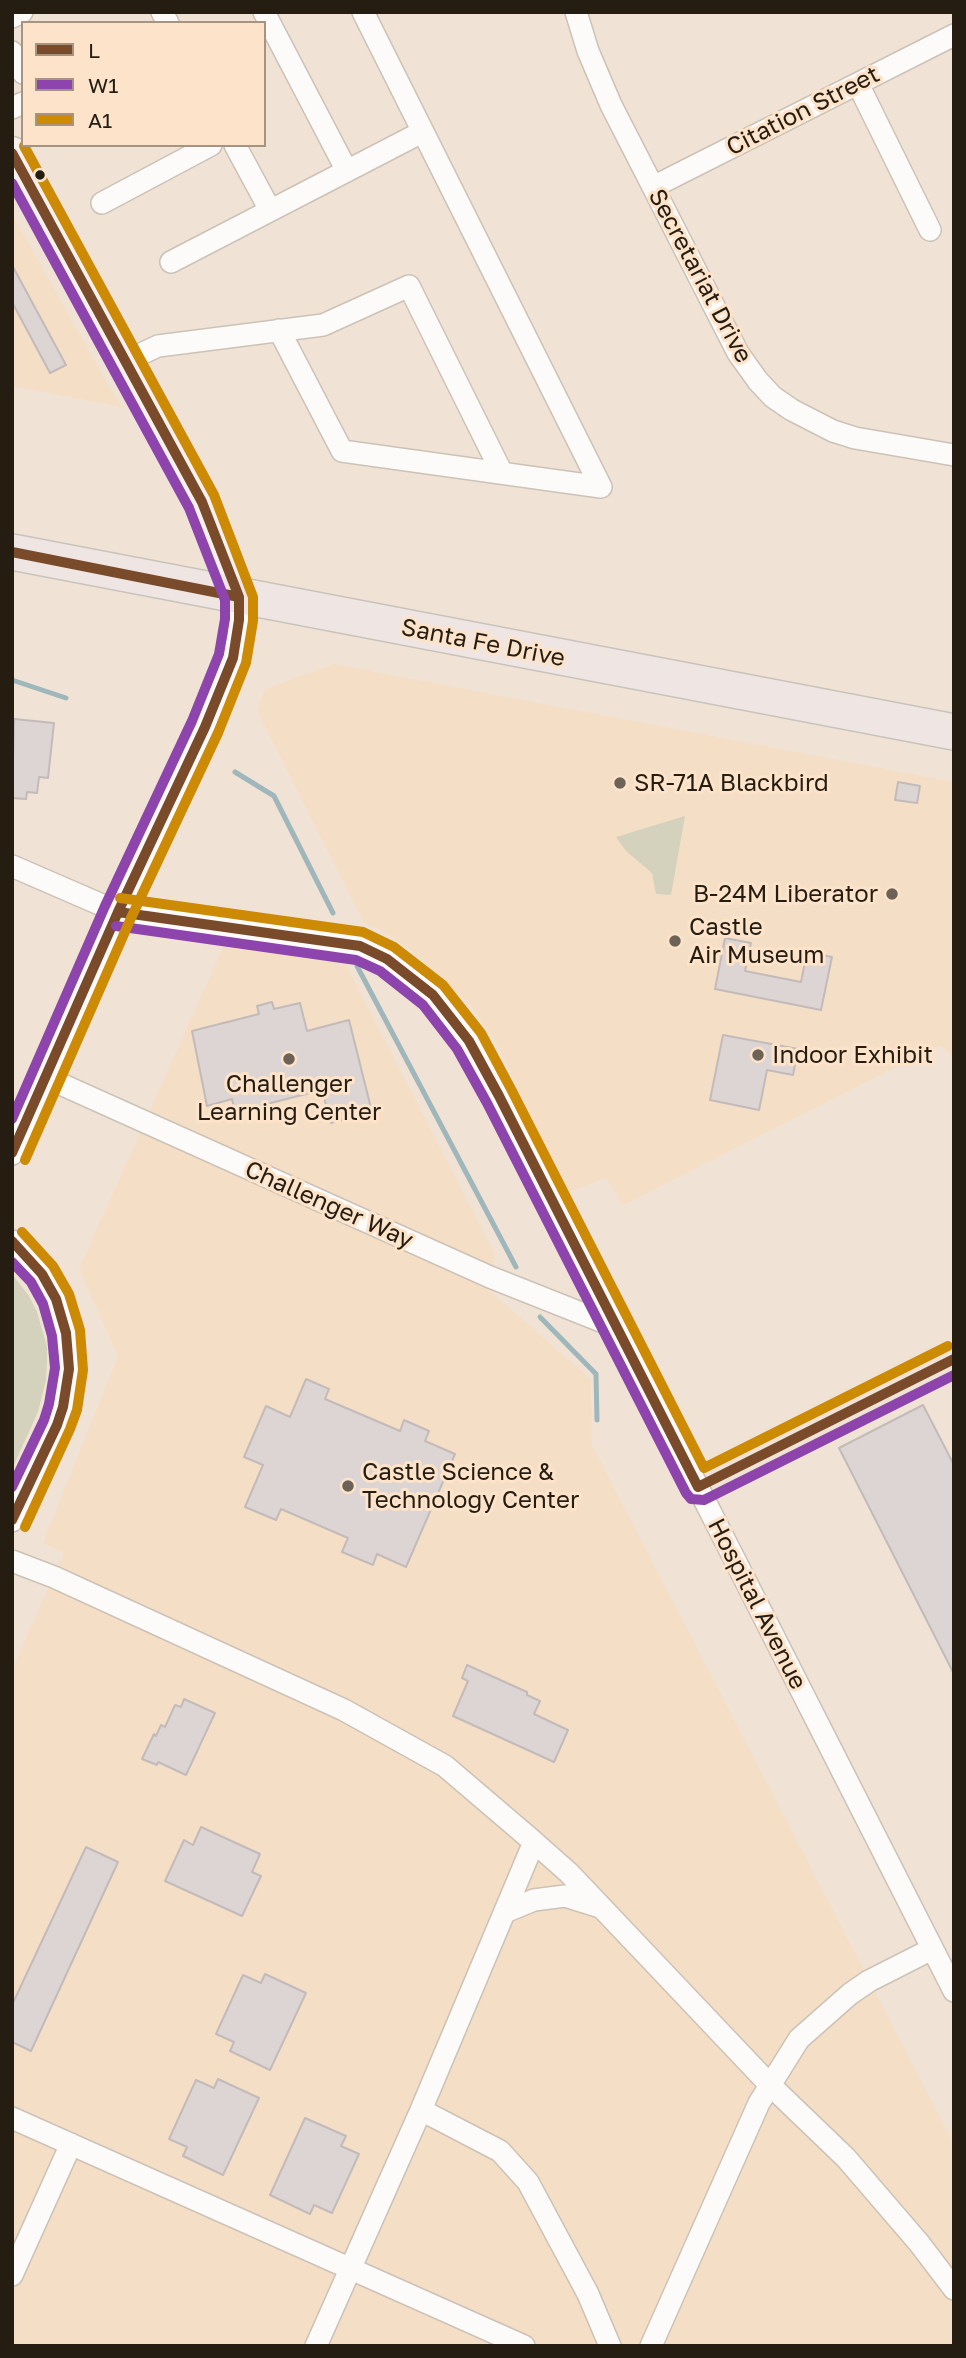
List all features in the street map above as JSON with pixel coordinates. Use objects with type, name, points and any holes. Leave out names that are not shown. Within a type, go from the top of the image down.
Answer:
[{"type":"main road","points":[[13,153],[202,502],[239,597]]},
{"type":"main road","name":"Santa Fe Drive","points":[[12,552],[954,732]]},
{"type":"street","points":[[12,17],[22,12]]},
{"type":"street","points":[[264,12],[347,170]]},
{"type":"street","points":[[279,330],[342,451],[601,486],[363,12]]},
{"type":"street","name":"Secretariat Drive","points":[[576,12],[588,51],[611,105],[738,354],[758,381],[773,397],[802,416],[833,431],[855,438],[954,455]]},
{"type":"street","name":"Citation Street","points":[[653,187],[954,35]]},
{"type":"street","points":[[12,52],[21,69]]},
{"type":"street","points":[[858,84],[930,230]]},
{"type":"street","points":[[171,262],[422,132]]},
{"type":"street","points":[[102,203],[207,147]]},
{"type":"street","points":[[235,147],[270,210]]},
{"type":"street","points":[[126,361],[158,345],[323,325],[410,286],[502,473]]},
{"type":"street","points":[[12,1154],[118,912],[205,727],[233,658],[238,636],[239,597]]},
{"type":"street","name":"Hospital Avenue","points":[[12,866],[118,912],[360,946],[387,959],[433,995],[475,1052],[954,1991]]},
{"type":"street","name":"Challenger Way","points":[[45,1077],[489,1277],[616,1327]]},
{"type":"street","points":[[12,1241],[43,1274],[56,1299],[66,1334],[69,1369],[57,1425],[12,1521]]},
{"type":"street","points":[[12,1560],[344,1710],[444,1766],[569,1872],[769,2084],[846,2158],[919,2243],[954,2289]]},
{"type":"street","points":[[316,2346],[421,2110],[534,1842]]},
{"type":"street","points":[[505,1912],[534,1900],[565,1896],[602,1908]]},
{"type":"street","points":[[651,2346],[759,2103],[799,2039],[823,2015],[869,1981],[932,1949]]},
{"type":"street","points":[[421,2110],[500,2151],[528,2182],[582,2282],[610,2346]]},
{"type":"street","points":[[12,2118],[524,2346]]},
{"type":"street","points":[[12,2275],[71,2144]]},
{"type":"shaded area","points":[[12,214],[121,407],[12,386]]},
{"type":"shaded area","name":"Castle Air Museum","points":[[334,664],[954,782],[954,1057],[940,1045],[623,1205],[606,1178],[567,1193],[498,1046],[471,1006],[411,951],[381,930],[364,923],[257,711],[265,689]]},
{"type":"shaded area","points":[[685,816],[671,895],[656,894],[652,873],[626,851],[616,837]]},
{"type":"shaded area","points":[[223,947],[342,957],[494,1252],[494,1266],[485,1287],[591,1379],[592,1445],[954,2144],[954,2346],[12,2346],[12,1669],[64,1553],[43,1543],[118,1356],[79,1269]]},
{"type":"shaded area","points":[[12,1274],[29,1296],[37,1312],[47,1346],[47,1363],[38,1412],[12,1469]]},
{"type":"building","points":[[12,265],[66,365],[50,373],[12,302]]},
{"type":"building","points":[[14,719],[54,723],[48,778],[39,777],[37,793],[27,792],[26,799],[12,798]]},
{"type":"building","points":[[898,782],[920,786],[917,803],[895,800]]},
{"type":"building","points":[[725,938],[751,943],[745,971],[801,982],[807,952],[832,957],[821,1010],[715,989]]},
{"type":"building","name":"Challenger Learning Center","points":[[272,1002],[274,1009],[300,1003],[307,1031],[349,1020],[372,1112],[331,1123],[322,1090],[235,1112],[232,1099],[207,1106],[192,1031],[259,1014],[257,1006]]},
{"type":"building","points":[[723,1035],[798,1049],[793,1075],[767,1070],[759,1110],[710,1100]]},
{"type":"building","name":"Castle Science & Technology Center","points":[[306,1379],[329,1389],[325,1399],[400,1431],[404,1420],[429,1431],[425,1441],[455,1454],[406,1567],[377,1554],[373,1565],[342,1552],[348,1538],[281,1509],[276,1520],[245,1507],[263,1465],[244,1457],[266,1406],[290,1417]]},
{"type":"building","points":[[923,1405],[954,1465],[954,1674],[839,1448]]},
{"type":"building","points":[[467,1665],[527,1692],[527,1695],[540,1701],[534,1714],[568,1730],[554,1762],[453,1716],[468,1681],[462,1678]]},
{"type":"building","points":[[184,1699],[215,1713],[186,1775],[158,1762],[157,1765],[142,1759],[154,1734],[156,1736],[161,1725],[165,1727],[175,1705],[181,1707]]},
{"type":"building","points":[[201,1827],[260,1854],[252,1872],[261,1876],[242,1916],[165,1881],[184,1840],[193,1845]]},
{"type":"building","points":[[86,1847],[118,1862],[31,2051],[12,2042],[12,2005]]},
{"type":"building","points":[[265,1974],[306,1993],[270,2070],[230,2051],[234,2042],[216,2034],[243,1975],[261,1983]]},
{"type":"building","points":[[218,2079],[259,2098],[223,2175],[183,2156],[187,2147],[169,2139],[196,2080],[214,2088]]},
{"type":"building","points":[[305,2118],[346,2136],[341,2146],[359,2154],[332,2213],[314,2205],[310,2214],[270,2195]]},
{"type":"waterway","points":[[12,680],[66,698]]},
{"type":"waterway","points":[[235,772],[274,796],[333,913]]},
{"type":"waterway","points":[[357,966],[516,1267]]},
{"type":"waterway","points":[[540,1317],[596,1374],[597,1420]]},
{"type":"transit line","name":"A1","points":[[25,147],[214,495],[253,597],[253,621],[246,663],[218,733],[131,918],[25,1160]]},
{"type":"transit line","name":"L","points":[[12,153],[202,502],[239,597],[239,620],[233,658],[205,727],[118,912],[12,1153]]},
{"type":"transit line","name":"W1","points":[[12,183],[189,508],[225,600],[219,654],[192,721],[105,906],[12,1119]]},
{"type":"transit line","name":"L","points":[[12,552],[239,597]]},
{"type":"transit line","name":"A1","points":[[120,898],[363,932],[394,947],[443,985],[481,1033],[704,1468],[948,1346]]},
{"type":"transit line","name":"L","points":[[118,912],[360,946],[387,959],[433,995],[469,1041],[499,1096],[698,1487],[954,1359]]},
{"type":"transit line","name":"W1","points":[[116,926],[356,960],[380,971],[423,1005],[457,1049],[487,1103],[691,1499],[704,1500],[954,1375]]},
{"type":"transit line","name":"A1","points":[[22,1232],[53,1266],[69,1294],[80,1330],[83,1370],[77,1410],[70,1429],[25,1527]]},
{"type":"transit line","name":"L","points":[[12,1241],[42,1274],[56,1299],[66,1333],[69,1369],[57,1425],[12,1520]]},
{"type":"transit line","name":"W1","points":[[12,1262],[31,1282],[43,1304],[52,1336],[55,1368],[44,1420],[12,1487]]},
{"type":"place","name":"SR-71A Blackbird","points":[[620,783]]},
{"type":"place","name":"B-24M Liberator","points":[[892,894]]},
{"type":"place","name":"Castle Air Museum","points":[[675,941]]},
{"type":"place","name":"Indoor Exhibit","points":[[758,1055]]},
{"type":"place","name":"Challenger Learning Center","points":[[289,1059]]},
{"type":"place","name":"Castle Science & Technology Center","points":[[348,1486]]}]
